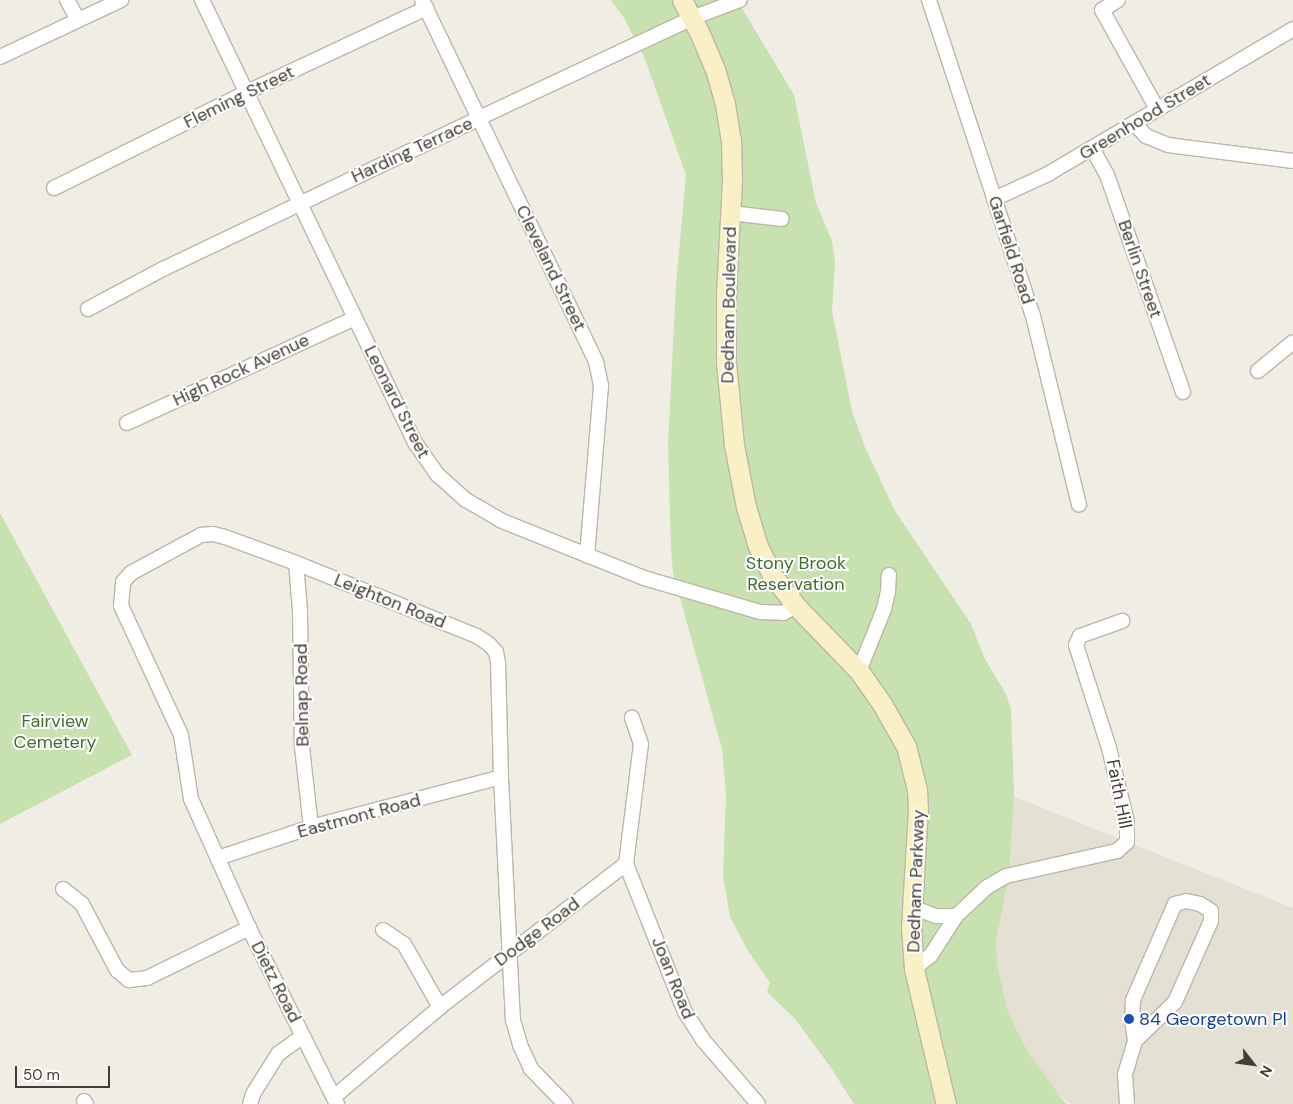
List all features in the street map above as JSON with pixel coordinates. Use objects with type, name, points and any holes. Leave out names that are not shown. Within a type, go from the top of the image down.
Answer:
[{"type":"main road","name":"Dedham Boulevard","points":[[682,0],[715,69],[724,104],[732,159],[726,296],[726,362],[741,485],[750,524],[764,561],[777,583],[796,606],[859,671],[882,704],[906,746]]},
{"type":"main road","name":"Dedham Parkway","points":[[906,746],[917,790],[918,809],[912,907],[914,969],[946,1104]]},
{"type":"street","points":[[67,0],[78,20]]},
{"type":"street","points":[[0,57],[121,0]]},
{"type":"street","name":"Leonard Street","points":[[202,0],[416,444],[438,475],[451,489],[482,511],[644,578],[738,607],[773,614],[790,611],[796,606]]},
{"type":"street","name":"Harding Terrace","points":[[88,309],[163,270],[479,118],[692,18],[740,0]]},
{"type":"street","name":"Garfield Road","points":[[929,0],[1041,343],[1079,504]]},
{"type":"street","points":[[1118,0],[1102,10],[1157,109]]},
{"type":"street","name":"Fleming Street","points":[[54,188],[424,4]]},
{"type":"street","name":"Cleveland Street","points":[[424,4],[600,373],[588,555]]},
{"type":"street","name":"Greenhood Street","points":[[994,199],[1036,180],[1293,29]]},
{"type":"street","points":[[1134,123],[1146,136],[1168,146],[1293,161]]},
{"type":"street","name":"Berlin Street","points":[[1092,148],[1107,174],[1183,392]]},
{"type":"street","points":[[731,213],[782,219]]},
{"type":"street","name":"High Rock Avenue","points":[[127,423],[355,318]]},
{"type":"street","points":[[1258,371],[1293,342]]},
{"type":"street","name":"Leighton Road","points":[[218,858],[191,799],[181,734],[121,606],[123,582],[131,572],[201,536],[225,537],[296,563],[477,636],[489,644],[496,652],[498,662],[501,777],[513,1020],[520,1045],[531,1069],[565,1104]]},
{"type":"street","name":"Belnap Road","points":[[296,563],[300,611],[302,747],[311,827]]},
{"type":"street","points":[[859,671],[884,609],[888,592],[889,574]]},
{"type":"street","name":"Faith Hill","points":[[914,969],[931,955],[956,916],[987,887],[1006,876],[1117,851],[1127,842],[1127,822],[1110,748],[1076,645],[1080,636],[1122,621]]},
{"type":"street","points":[[626,864],[641,744],[632,718]]},
{"type":"street","name":"Eastmont Road","points":[[218,858],[311,827],[501,777]]},
{"type":"street","name":"Dietz Road","points":[[218,858],[249,928],[336,1100]]},
{"type":"street","name":"Dodge Road","points":[[336,1100],[440,1007],[626,864]]},
{"type":"street","name":"Joan Road","points":[[626,864],[685,1012],[703,1040],[758,1104]]},
{"type":"street","points":[[63,889],[82,904],[117,970],[130,980],[147,978],[249,928]]},
{"type":"street","points":[[1127,1104],[1125,1074],[1135,1041],[1132,1020],[1133,1000],[1175,904],[1186,901],[1200,904],[1211,911],[1211,921],[1175,1002],[1135,1041]]},
{"type":"street","points":[[912,907],[936,916],[956,916]]},
{"type":"street","points":[[383,930],[404,944],[440,1007]]},
{"type":"street","points":[[250,1104],[253,1094],[278,1054],[303,1036]]},
{"type":"shaded area","points":[[1003,792],[1293,908],[1293,1104],[1070,1104],[1035,1074],[985,978]]},
{"type":"green space","name":"Stony Brook Reservation","points":[[611,0],[737,0],[794,95],[816,203],[832,241],[835,263],[832,311],[852,411],[865,447],[895,511],[971,624],[985,659],[1006,694],[1011,709],[1014,794],[1009,875],[996,940],[997,966],[1008,1012],[1015,1028],[1029,1054],[1066,1104],[854,1104],[829,1065],[795,1019],[767,992],[770,983],[747,949],[730,917],[723,876],[726,794],[722,749],[673,573],[671,548],[668,445],[676,285],[686,175],[645,59],[624,18]]},
{"type":"green space","name":"Fairview Cemetery","points":[[0,513],[132,755],[0,824]]},
{"type":"place","name":"84 Georgetown Pl","points":[[1129,1019]]}]
